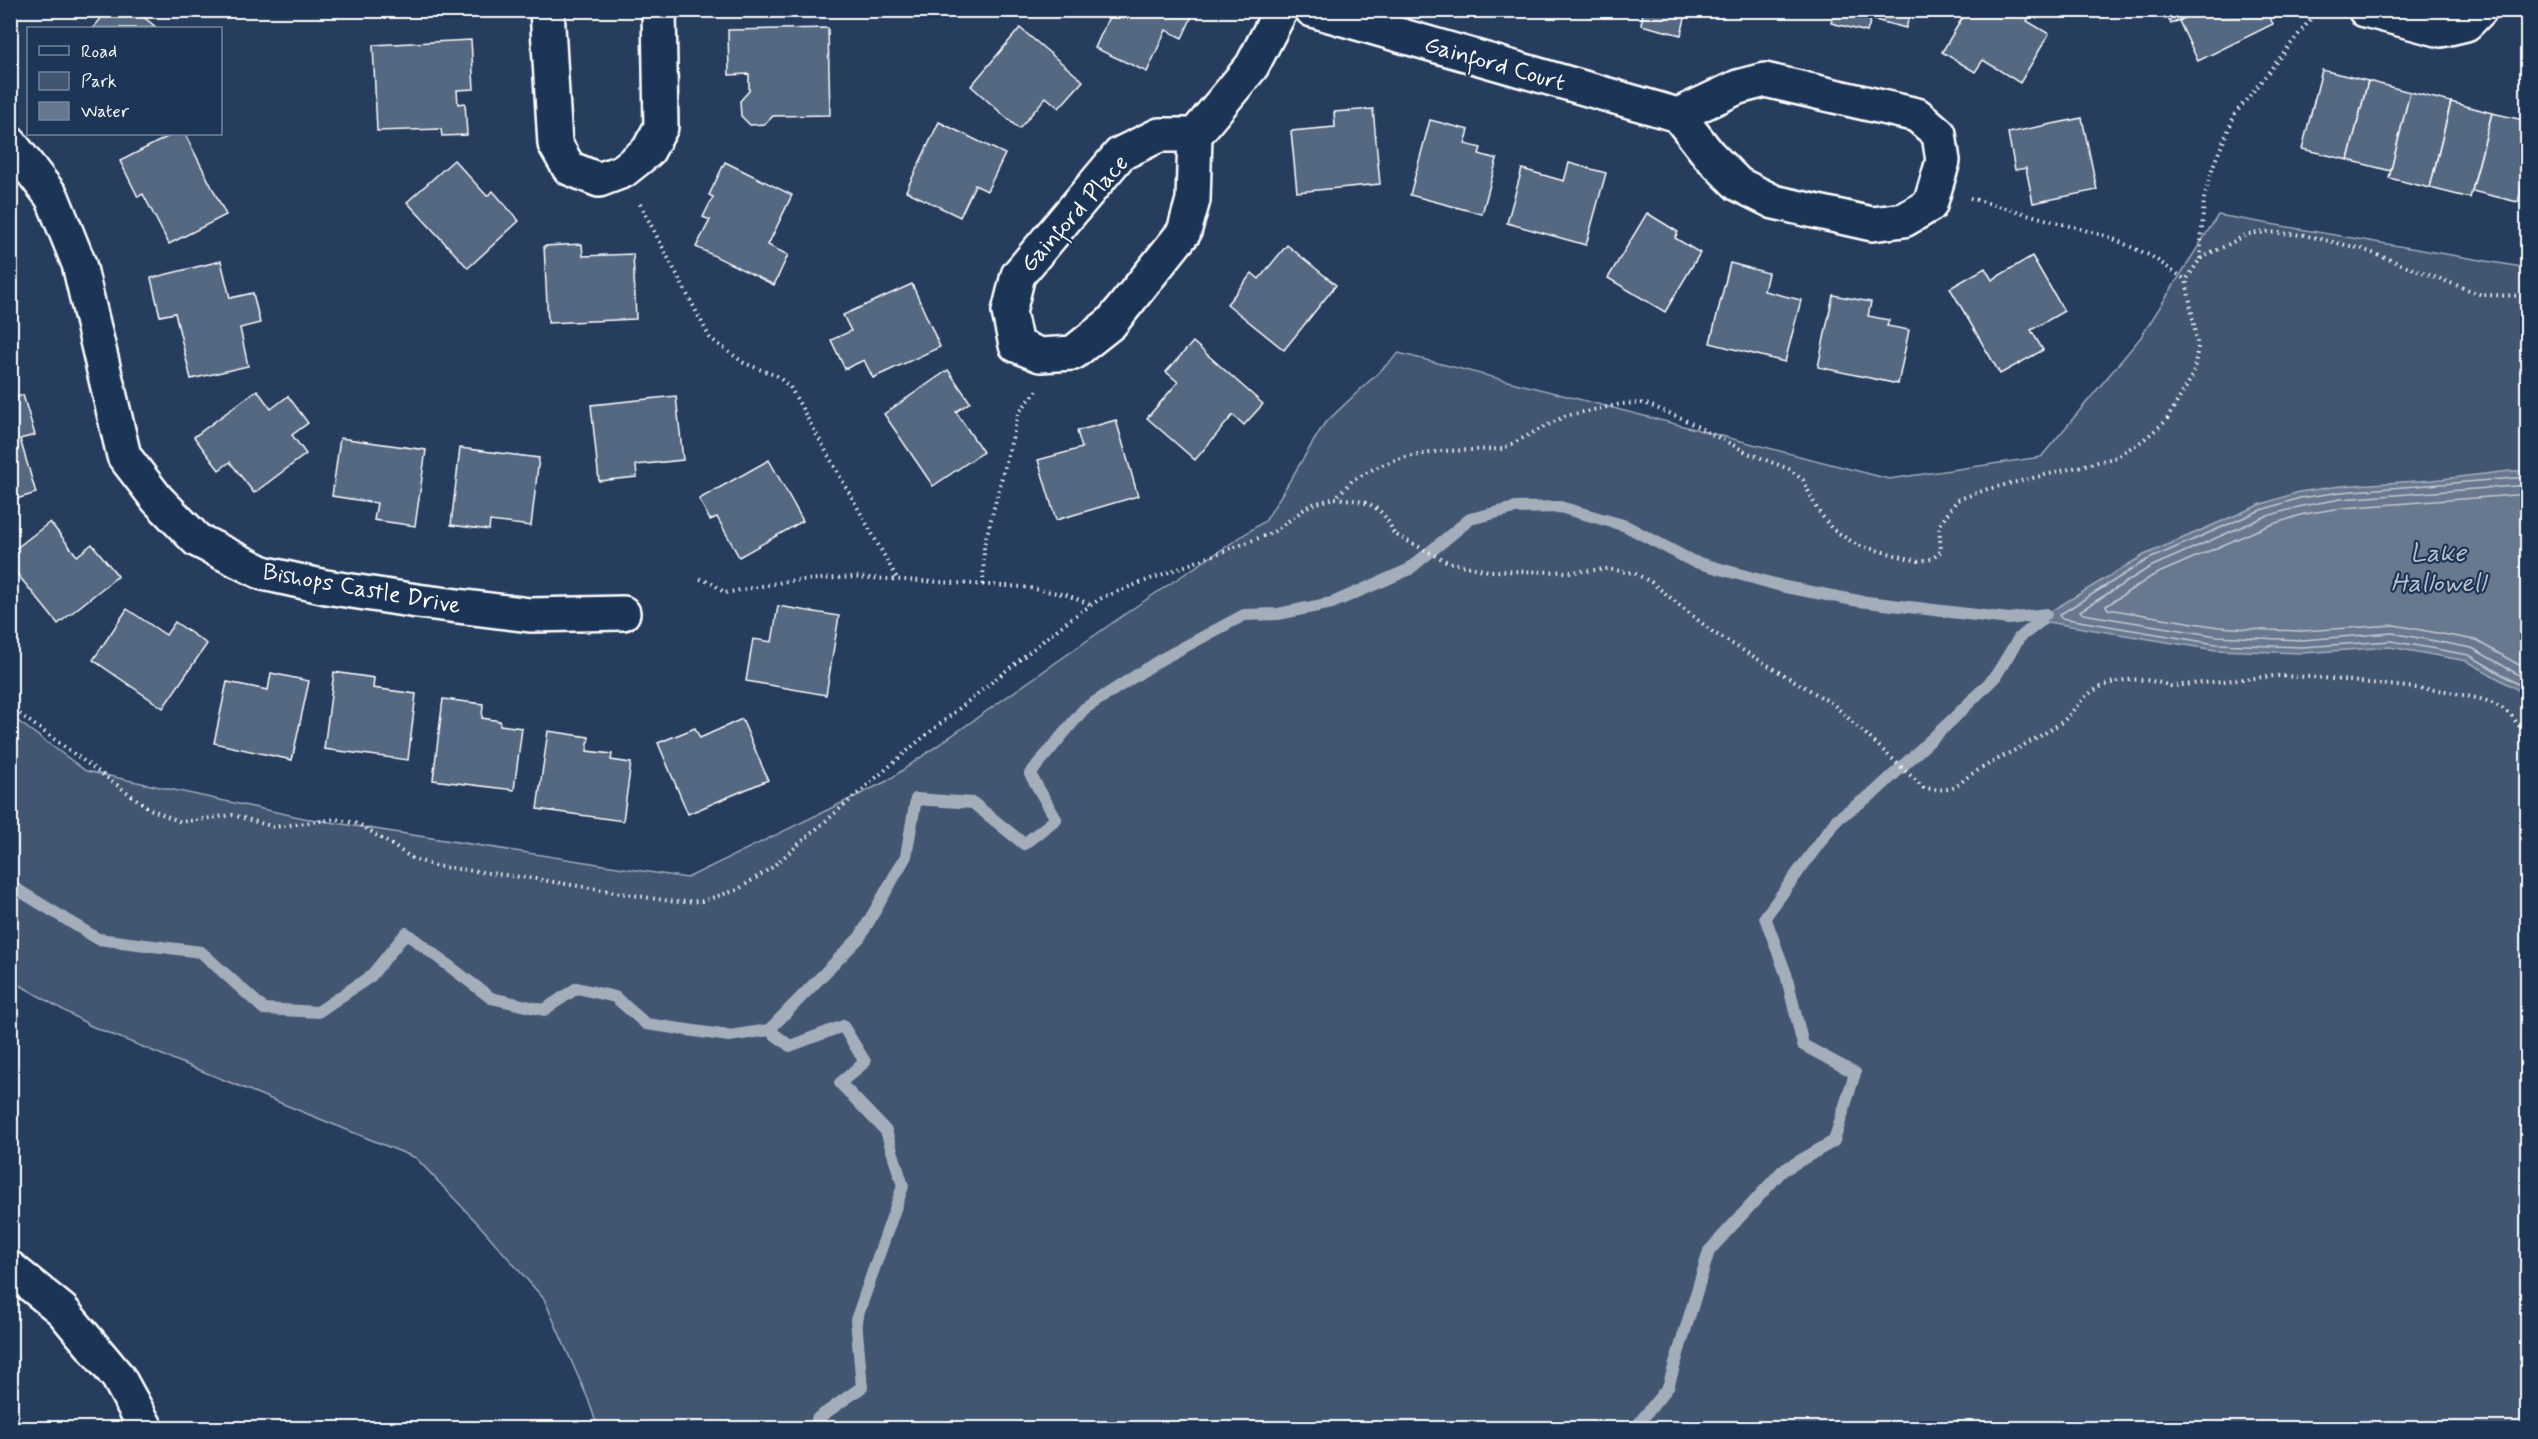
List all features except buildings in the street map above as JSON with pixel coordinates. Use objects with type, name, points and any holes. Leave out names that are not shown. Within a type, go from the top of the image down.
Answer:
[{"type":"street","points":[[546,10],[555,144],[570,168],[599,180],[623,171],[648,151],[661,127],[659,10]]},
{"type":"street","points":[[1195,135],[1252,66],[1281,10]]},
{"type":"street","name":"Gainford Court","points":[[1312,10],[1678,115]]},
{"type":"street","points":[[2365,10],[2441,30],[2466,24],[2481,10]]},
{"type":"street","points":[[1765,80],[1917,115],[1939,134],[1943,161],[1930,205],[1905,220],[1872,224],[1774,202],[1738,184],[1709,155],[1678,115],[1738,87],[1765,80]]},
{"type":"street","name":"Gainford Place","points":[[1159,135],[1195,135],[1193,200],[1184,232],[1111,323],[1074,353],[1040,355],[1016,345],[1009,312],[1018,275],[1120,154],[1159,135]]},
{"type":"street","name":"Bishops Castle Drive","points":[[10,143],[52,197],[79,264],[124,456],[158,499],[197,540],[263,573],[326,587],[530,615],[623,612]]},
{"type":"street","points":[[10,1268],[62,1310],[118,1377],[146,1428]]},
{"type":"path","points":[[2200,259],[2204,199],[2213,166],[2235,114],[2318,10]]},
{"type":"path","points":[[623,171],[710,338],[744,363],[777,376],[790,387],[898,580]]},
{"type":"path","points":[[1935,189],[2109,237],[2151,256],[2186,279]]},
{"type":"path","points":[[1335,498],[1353,480],[1379,466],[1401,458],[1441,451],[1502,450],[1565,416],[1621,404],[1644,403],[1681,418],[1748,453],[1789,469],[1803,480],[1817,509],[1832,529],[1857,545],[1918,561],[1932,559],[1941,551],[1939,526],[1957,500],[1988,489],[2114,458],[2142,441],[2166,421],[2193,375],[2198,347],[2186,279],[2200,259],[2248,234],[2267,232],[2304,235],[2362,249],[2482,295],[2528,296]]},
{"type":"path","points":[[982,585],[984,546],[1019,412],[1036,393],[1063,354]]},
{"type":"path","points":[[10,707],[150,809],[182,822],[233,815],[274,827],[336,819],[359,824],[412,858],[435,866],[675,902],[702,901],[737,890],[771,868],[939,724],[1069,620],[1103,597],[1272,533],[1310,504],[1335,498],[1363,501],[1388,517],[1394,534],[1448,561],[1488,572],[1570,572],[1607,569],[1634,573],[1651,582],[1714,633],[1833,704],[1924,788],[1941,790],[1955,788],[1969,776],[2000,760],[2064,720],[2084,698],[2102,686],[2124,679],[2159,682],[2171,686],[2275,675],[2445,691],[2485,700],[2502,708],[2511,715],[2528,738]]},
{"type":"path","points":[[700,579],[712,583],[725,594],[788,581],[853,577],[1024,587],[1067,595],[1092,605]]},
{"type":"green space","points":[[2218,215],[2527,268],[2527,1428],[598,1428],[588,1399],[544,1299],[416,1158],[91,1026],[11,980],[11,716],[86,771],[304,818],[687,878],[887,781],[1135,607],[1266,520],[1324,424],[1399,353],[1889,479],[2041,457],[2141,337]]},
{"type":"water","name":"Lake Hallowell","points":[[2527,471],[2527,698],[2522,692],[2467,661],[2390,647],[2303,653],[2215,650],[2041,621],[2037,624],[2046,614],[2144,555],[2259,505],[2299,492],[2340,486],[2433,480]]},
{"type":"waterway","points":[[10,885],[98,939],[201,952],[264,1009],[318,1012],[371,976],[406,933],[491,998],[544,1010],[577,988],[615,997],[646,1024],[729,1036],[769,1030],[860,937],[906,856],[916,799],[973,803],[1024,844],[1056,819],[1030,774],[1084,709],[1160,660],[1244,615],[1278,614],[1332,603],[1408,570],[1470,519],[1515,508],[1560,507],[1626,526],[1692,561],[1785,587],[1859,601],[2009,619],[2046,614]]},
{"type":"waterway","points":[[1635,1428],[1668,1387],[1709,1251],[1782,1171],[1834,1141],[1855,1073],[1803,1045],[1786,974],[1765,917],[1837,819],[1875,792],[1953,719],[1995,677],[2019,638],[2041,621]]},
{"type":"waterway","points":[[769,1030],[790,1046],[843,1026],[865,1062],[840,1083],[886,1131],[903,1186],[856,1320],[862,1387],[817,1419],[819,1428]]}]
